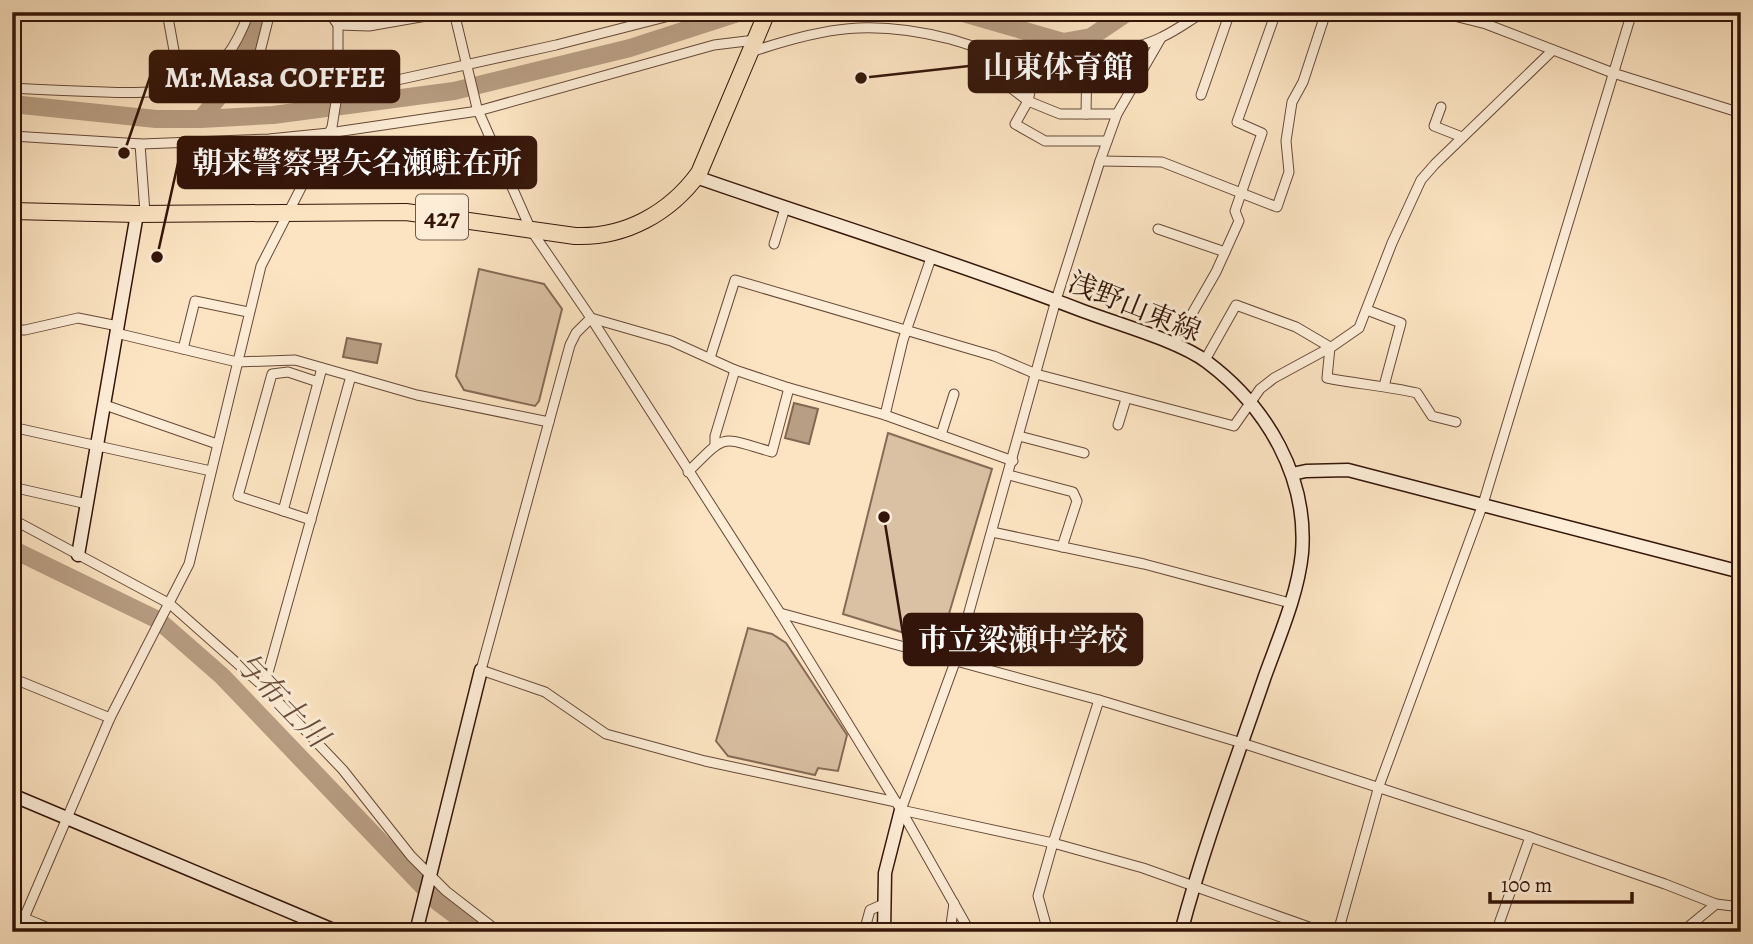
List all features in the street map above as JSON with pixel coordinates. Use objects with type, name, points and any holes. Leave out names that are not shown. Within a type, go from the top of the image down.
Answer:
[{"type":"highway","name":"427","points":[[12,212],[406,212],[586,237],[630,227],[670,205],[696,177],[709,153],[767,12]]},
{"type":"street","points":[[167,12],[181,89]]},
{"type":"street","points":[[12,88],[132,93],[181,89],[217,67],[240,37],[248,12]]},
{"type":"street","points":[[260,56],[270,12]]},
{"type":"street","points":[[24,918],[110,718],[188,564],[261,266],[330,130],[338,87],[338,25],[329,12]]},
{"type":"street","points":[[338,25],[369,26],[451,12],[477,109],[531,230],[591,318],[780,613],[899,806],[970,932]]},
{"type":"street","points":[[338,87],[388,82],[466,66],[685,12]]},
{"type":"street","points":[[12,136],[140,144],[270,139],[477,109],[714,45],[874,26],[947,38],[995,53],[1051,64],[1111,53],[1161,38],[1204,12]]},
{"type":"street","points":[[1200,94],[1230,12]]},
{"type":"street","points":[[1174,345],[1239,221],[1235,211],[1262,133],[1237,122],[1276,12]]},
{"type":"street","points":[[1100,161],[1162,162],[1277,207],[1289,172],[1286,141],[1292,102],[1303,82],[1326,12]]},
{"type":"street","points":[[1438,12],[1486,24],[1613,73],[1741,113]]},
{"type":"street","points":[[1338,932],[1379,786],[1483,504],[1632,12]]},
{"type":"street","points":[[884,932],[885,873],[899,806],[955,662],[1056,300],[1100,161],[1117,114],[1161,38]]},
{"type":"street","points":[[709,358],[735,280],[994,356],[1036,374],[1234,426],[1260,389],[1274,378],[1359,328],[1392,243],[1421,180],[1553,50]]},
{"type":"street","points":[[995,53],[997,70],[1007,85],[1028,101],[1060,114],[1117,114]]},
{"type":"street","points":[[1086,114],[1087,57]]},
{"type":"street","points":[[1036,63],[1028,101],[1015,124],[1045,141],[1107,141]]},
{"type":"street","points":[[1441,107],[1434,126],[1462,138]]},
{"type":"street","points":[[78,555],[117,330],[141,213],[140,144]]},
{"type":"street","name":"浅野山東線","points":[[696,177],[1056,300],[1174,345],[1205,360],[1242,391],[1283,448],[1297,490],[1302,555],[1290,603],[1181,932]]},
{"type":"street","points":[[774,244],[785,208]]},
{"type":"street","points":[[1158,229],[1225,252]]},
{"type":"street","points":[[885,415],[906,332],[931,258]]},
{"type":"street","points":[[183,349],[195,301],[248,312]]},
{"type":"street","points":[[1205,360],[1236,305],[1296,327],[1330,347]]},
{"type":"street","points":[[1367,310],[1401,323],[1384,386]]},
{"type":"street","points":[[12,330],[25,330],[78,318],[237,362],[295,360],[417,395],[549,422]]},
{"type":"street","points":[[591,318],[671,341],[735,370],[885,415],[1013,461]]},
{"type":"street","points":[[416,932],[454,772],[571,340],[591,318]]},
{"type":"street","points":[[1330,347],[1327,378],[1417,393],[1432,416],[1456,422]]},
{"type":"street","points":[[283,511],[322,368]]},
{"type":"street","points":[[715,445],[715,436],[735,370]]},
{"type":"street","points":[[311,520],[239,496],[272,374],[288,372],[318,382]]},
{"type":"street","points":[[264,687],[351,376]]},
{"type":"street","points":[[688,472],[719,441],[728,439],[772,452],[789,388]]},
{"type":"street","points":[[941,435],[954,394]]},
{"type":"street","points":[[1118,425],[1126,398]]},
{"type":"street","points":[[105,405],[217,444]]},
{"type":"street","points":[[14,430],[98,445],[211,471]]},
{"type":"street","points":[[1019,436],[1084,453]]},
{"type":"street","points":[[1292,474],[1349,470],[1741,572]]},
{"type":"street","points":[[1009,475],[1073,492],[1077,501],[1062,547]]},
{"type":"street","points":[[12,486],[87,504]]},
{"type":"street","points":[[12,519],[169,606],[264,687],[343,770],[430,878],[499,932]]},
{"type":"street","points":[[992,532],[1144,564],[1290,603]]},
{"type":"street","points":[[780,613],[1099,700],[1242,743],[1530,837],[1716,904],[1741,907]]},
{"type":"street","points":[[481,670],[545,692],[606,734],[705,761],[1053,843],[1143,868],[1323,932]]},
{"type":"street","points":[[12,678],[110,718]]},
{"type":"street","points":[[1048,932],[1038,896],[1099,700]]},
{"type":"street","points":[[12,794],[311,927],[338,932]]},
{"type":"street","points":[[1496,932],[1530,837]]},
{"type":"street","points":[[950,932],[954,903]]},
{"type":"street","points":[[864,932],[870,910],[884,904]]},
{"type":"street","points":[[1682,932],[1716,904]]},
{"type":"street","points":[[12,913],[58,932]]},
{"type":"shaded area","points":[[479,269],[544,284],[562,309],[539,401],[535,406],[464,390],[456,376]]},
{"type":"shaded area","points":[[347,338],[381,344],[377,363],[343,357]]},
{"type":"shaded area","points":[[794,403],[818,409],[809,444],[785,438]]},
{"type":"shaded area","points":[[888,433],[992,469],[940,644],[843,614]]},
{"type":"shaded area","points":[[748,628],[772,634],[786,643],[847,735],[838,771],[818,768],[815,775],[728,756],[716,741]]},
{"type":"waterway","points":[[201,119],[240,70],[259,12]]},
{"type":"waterway","points":[[12,104],[156,119],[273,115],[454,91],[630,48],[741,12]]},
{"type":"waterway","points":[[960,12],[1063,42],[1091,37],[1128,12]]},
{"type":"waterway","name":"与布土川","points":[[12,549],[158,620],[222,676],[438,902],[478,932]]},
{"type":"place","name":"山東体育館","points":[[861,78]]},
{"type":"place","name":"Mr.Masa COFFEE","points":[[124,153]]},
{"type":"place","name":"朝来警察署矢名瀬駐在所","points":[[157,257]]},
{"type":"place","name":"市立梁瀬中学校","points":[[884,517]]}]
